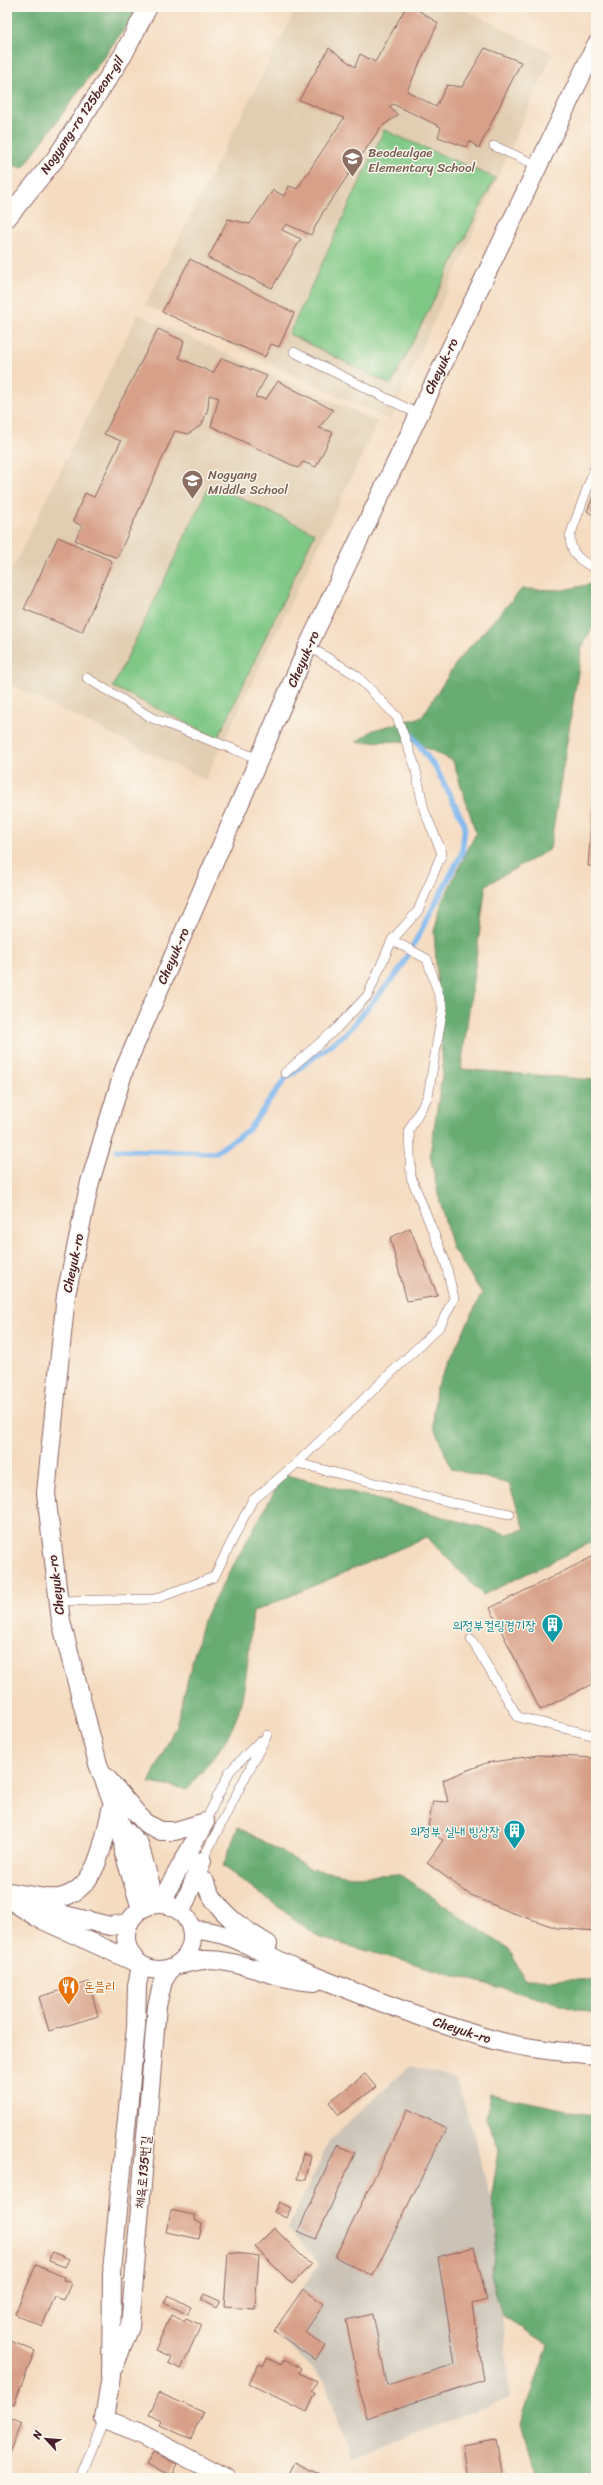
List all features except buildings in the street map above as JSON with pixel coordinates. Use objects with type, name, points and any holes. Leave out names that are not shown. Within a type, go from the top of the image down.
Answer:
[{"type":"street","name":"Nogyang-ro 125beon-gil","points":[[7,218],[56,158],[124,54],[148,7]]},
{"type":"street","name":"Cheyuk-ro","points":[[153,1906],[124,1853],[122,1826],[112,1806],[98,1764],[62,1627],[46,1493],[66,1294],[90,1182],[124,1070],[308,646],[538,165],[592,63],[596,45]]},
{"type":"street","points":[[98,1764],[106,1778],[145,1823],[161,1831],[175,1831],[205,1822]]},
{"type":"street","points":[[10,1898],[58,1898],[82,1887],[97,1863],[112,1806]]},
{"type":"street","points":[[10,1898],[110,1926],[128,1923],[153,1906],[170,1885],[205,1822]]},
{"type":"street","points":[[181,1912],[202,1861]]},
{"type":"street","points":[[206,1882],[215,1902],[238,1926],[334,1982]]},
{"type":"street","points":[[10,1898],[44,1921],[139,1964],[156,1970],[204,1960],[225,1963],[299,1981],[334,1982]]},
{"type":"street","points":[[153,1906],[181,1912],[191,1930],[189,1950],[174,1966]]},
{"type":"street","points":[[128,1923],[126,1944],[139,1964]]},
{"type":"street","points":[[191,1930],[202,1930],[229,1937],[295,1967],[334,1982]]},
{"type":"street","name":"체육로135번길","points":[[104,2419],[111,2376],[112,2271],[136,2027],[139,1964]]},
{"type":"street","name":"체육로135번길","points":[[111,2376],[130,2327],[157,2006],[163,1981],[174,1966]]},
{"type":"street","name":"Cheyuk-ro","points":[[334,1982],[417,2015],[495,2041],[596,2055]]},
{"type":"street","points":[[104,2419],[138,2432],[226,2478]]},
{"type":"lane","points":[[494,146],[538,165]]},
{"type":"lane","points":[[294,352],[418,414]]},
{"type":"lane","points":[[596,464],[570,536],[570,548],[579,560],[596,569]]},
{"type":"lane","points":[[285,1073],[337,1028],[368,995],[396,942],[418,911],[442,853],[424,810],[416,766],[397,716],[356,675],[308,646]]},
{"type":"lane","points":[[87,678],[152,718],[259,759]]},
{"type":"lane","points":[[58,1601],[155,1599],[214,1577],[252,1501],[297,1463],[440,1326],[454,1298],[445,1262],[411,1177],[410,1130],[428,1096],[443,1007],[427,959],[396,942]]},
{"type":"lane","points":[[297,1463],[453,1503],[510,1514]]},
{"type":"lane","points":[[471,1639],[518,1717],[596,1736]]},
{"type":"lane","points":[[205,1822],[230,1772],[267,1735],[202,1861],[206,1882]]},
{"type":"lane","points":[[80,2478],[104,2419]]},
{"type":"shaded area","name":"Beodeulgae Elementary School","points":[[297,7],[460,7],[553,53],[390,420],[145,305]]},
{"type":"shaded area","name":"Nogyang Middle School","points":[[138,314],[378,422],[205,780],[7,683],[7,579]]},
{"type":"shaded area","points":[[410,2066],[456,2080],[475,2137],[498,2231],[491,2275],[502,2315],[510,2398],[350,2458],[325,2381],[274,2331],[319,2264],[288,2229],[331,2138]]},
{"type":"green space","points":[[7,7],[138,7],[135,14],[23,168],[7,164]]},
{"type":"green space","points":[[384,130],[495,178],[391,385],[289,334]]},
{"type":"green space","points":[[210,484],[315,533],[218,738],[113,687]]},
{"type":"green space","points":[[596,583],[596,621],[582,647],[550,849],[486,885],[461,1069],[596,1080],[596,1540],[483,1595],[427,1537],[253,1612],[247,1670],[238,1714],[223,1744],[206,1767],[186,1789],[149,1783],[176,1725],[203,1620],[284,1474],[507,1534],[525,1529],[509,1484],[452,1469],[433,1425],[436,1388],[482,1293],[452,1248],[438,1194],[430,1154],[443,1070],[434,931],[442,902],[476,833],[453,761],[413,741],[356,742],[373,730],[422,717],[458,660],[522,589],[563,590]]},
{"type":"green space","points":[[238,1827],[311,1869],[352,1876],[399,1874],[510,1950],[524,1979],[596,1980],[596,2014],[320,1938],[223,1866]]},
{"type":"green space","points":[[490,2094],[596,2116],[596,2478],[534,2478],[521,2424],[548,2345],[502,2315],[491,2275],[498,2231],[491,2200],[499,2150],[486,2118]]},
{"type":"waterway","points":[[117,1150],[215,1153],[249,1129],[285,1079],[346,1033],[400,970],[462,853],[465,825],[437,770],[404,725]]},
{"type":"place","name":"Beodeulgae Elementary School","points":[[353,178]]},
{"type":"place","name":"Nogyang Middle School","points":[[193,500]]},
{"type":"place","name":"의정부컬링경기장","points":[[552,1644]]},
{"type":"place","name":"의정부 실내 빙상장","points":[[515,1850]]},
{"type":"place","name":"돈블리","points":[[69,2006]]}]
